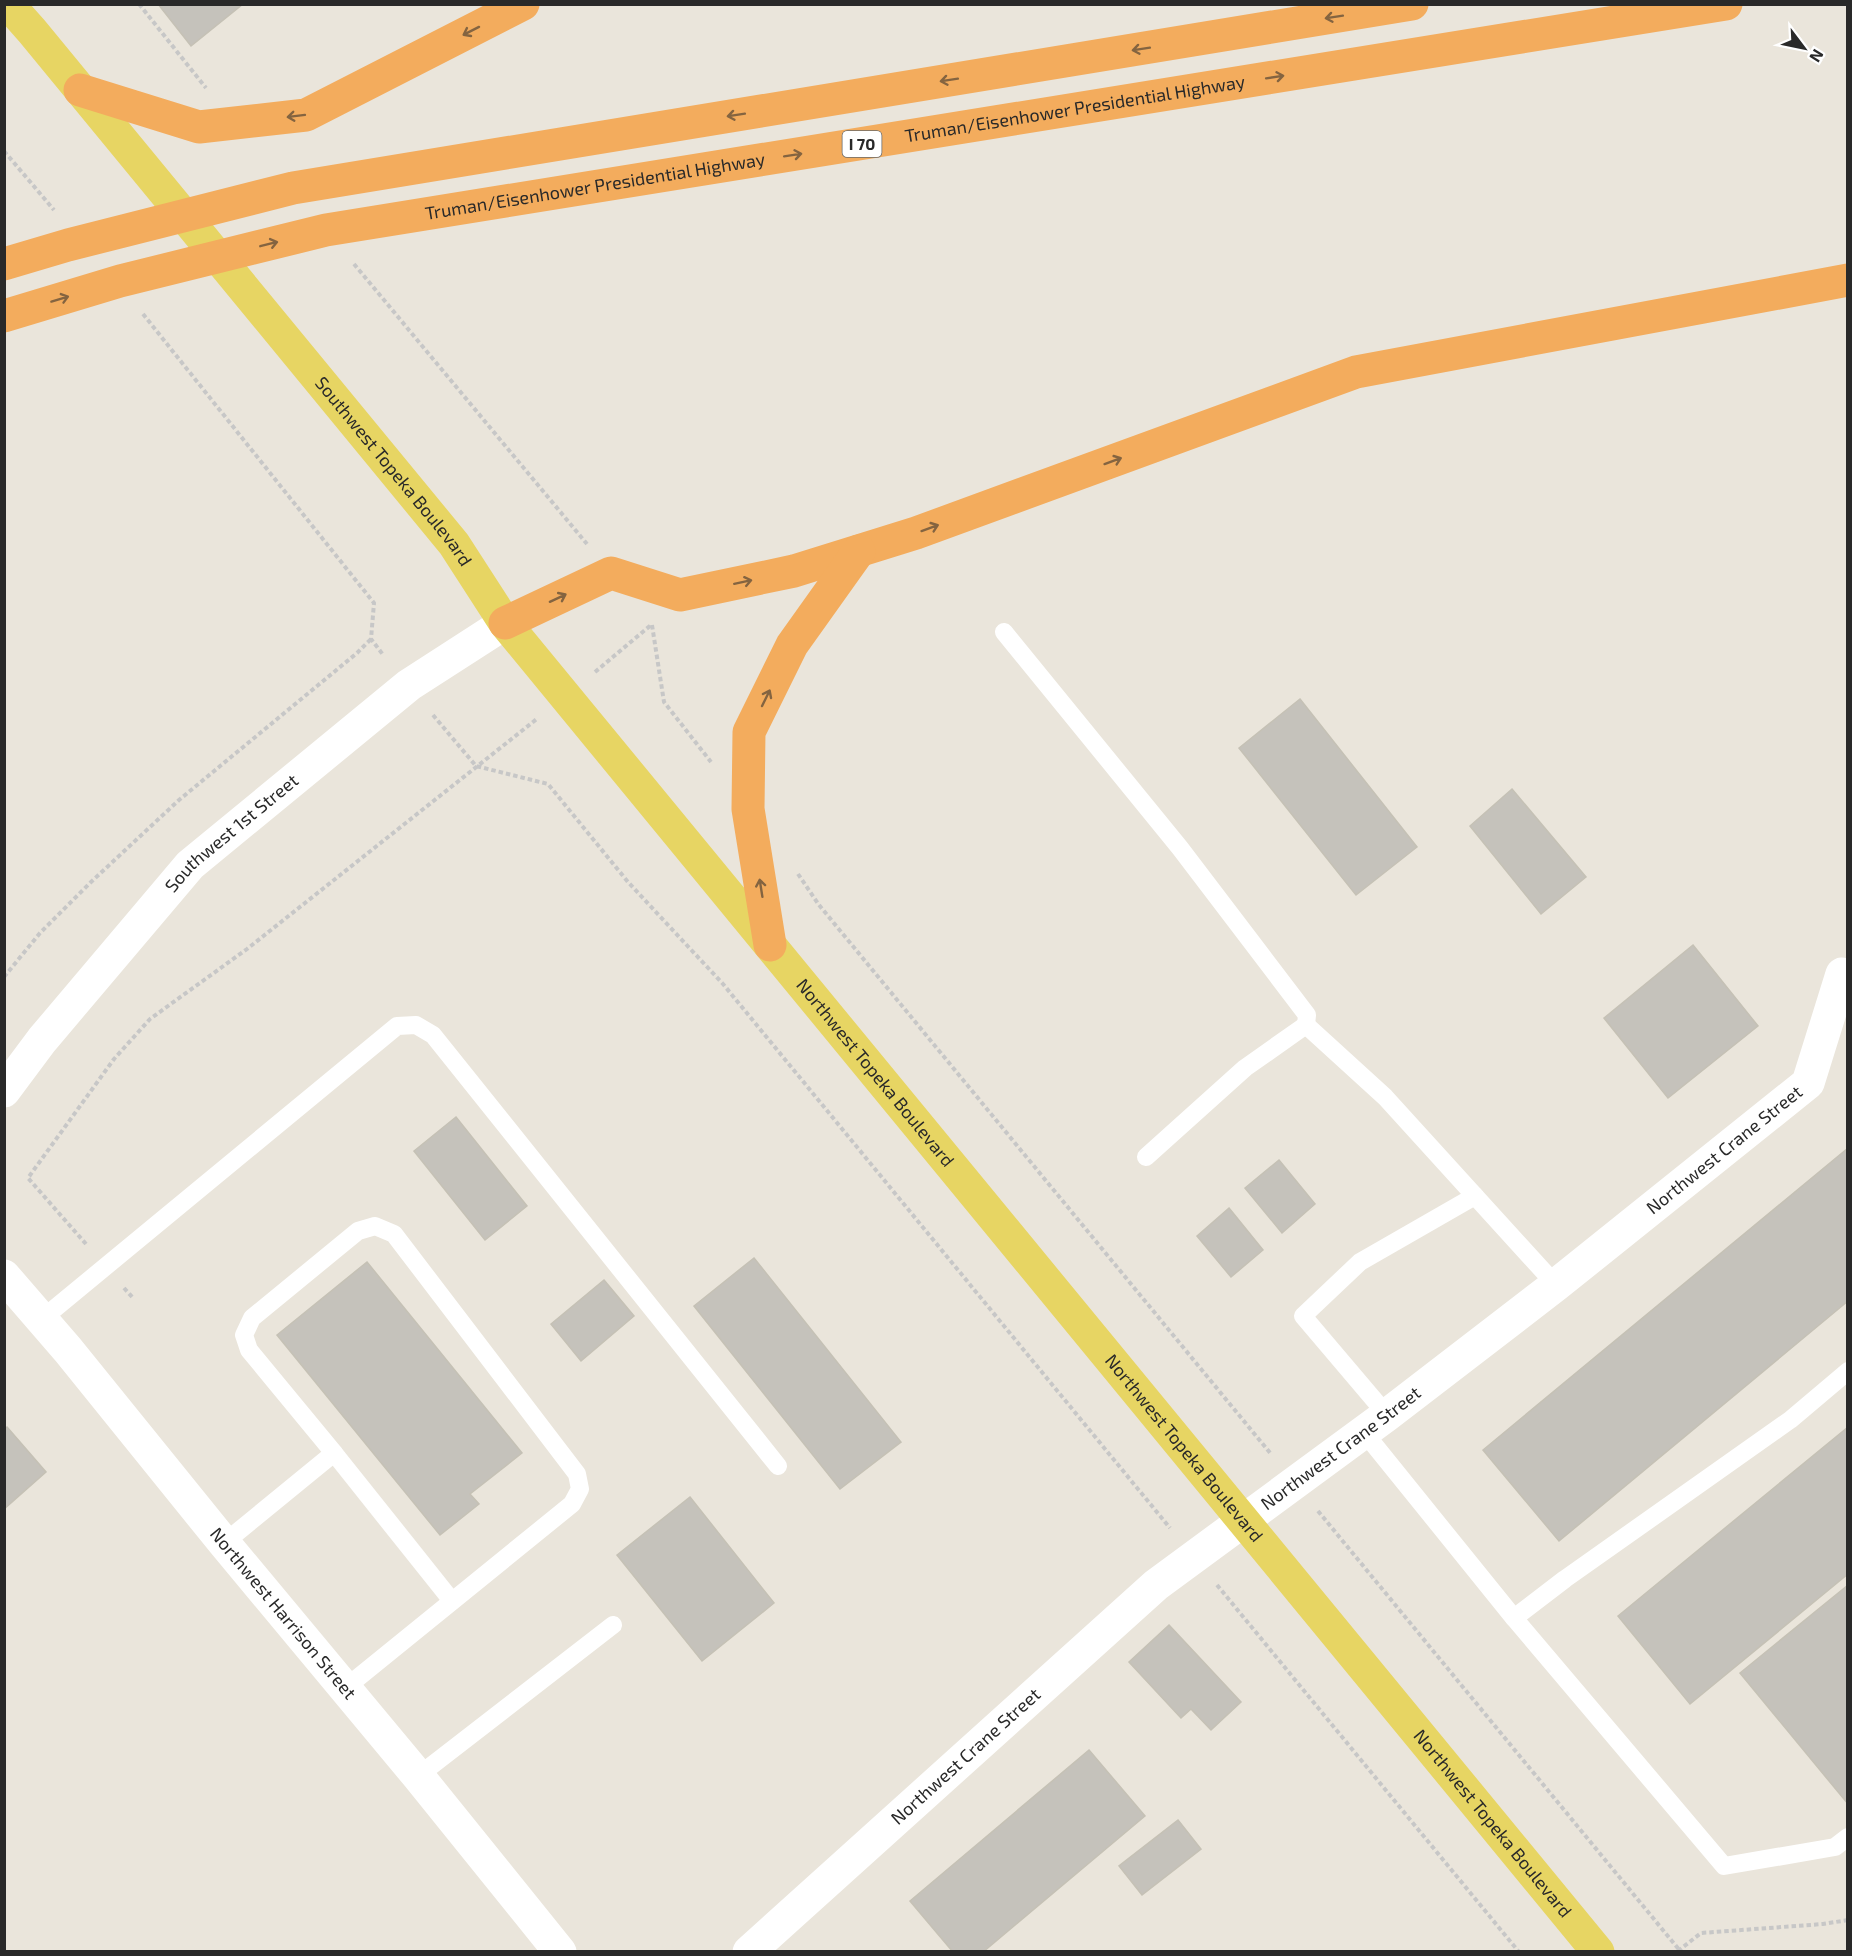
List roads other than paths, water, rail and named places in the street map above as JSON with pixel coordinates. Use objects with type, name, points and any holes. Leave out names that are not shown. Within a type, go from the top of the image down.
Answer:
[{"type":"highway","points":[[80,90],[199,127],[306,115],[523,4]]},
{"type":"highway","points":[[4,264],[68,245],[293,188],[1412,4]]},
{"type":"highway","name":"Truman/Eisenhower Presidential Highway","points":[[4,316],[120,281],[326,230],[1726,4]]},
{"type":"highway","points":[[505,623],[611,573],[680,596],[794,571],[916,533],[1356,372],[1848,280]]},
{"type":"highway","points":[[770,945],[748,809],[749,732],[792,645],[859,551]]},
{"type":"main road","name":"Southwest Topeka Boulevard","points":[[8,4],[454,544],[505,623],[770,945]]},
{"type":"main road","name":"Northwest Topeka Boulevard","points":[[770,945],[1598,1952]]},
{"type":"street","name":"Southwest 1st Street","points":[[4,1091],[42,1040],[190,865],[409,685],[505,623]]},
{"type":"street","name":"Northwest Crane Street","points":[[749,1952],[1156,1585],[1375,1423],[1556,1285],[1808,1083],[1846,974]]},
{"type":"street","name":"Northwest Harrison Street","points":[[4,1276],[42,1319],[344,1689],[418,1776],[560,1952]]},
{"type":"lane","points":[[1004,632],[1180,848],[1307,1015],[1306,1025],[1245,1068],[1146,1157]]},
{"type":"lane","points":[[42,1319],[397,1026],[416,1024],[433,1035],[778,1466]]},
{"type":"lane","points":[[1306,1025],[1385,1097],[1556,1285]]},
{"type":"lane","points":[[1475,1196],[1360,1262],[1303,1316],[1375,1423],[1514,1618],[1724,1866],[1834,1846],[1848,1837]]},
{"type":"lane","points":[[344,1689],[572,1504],[579,1489],[576,1474],[394,1234],[375,1226],[358,1231],[261,1310],[252,1318],[244,1335],[249,1350],[452,1601]]},
{"type":"lane","points":[[1514,1618],[1565,1579],[1790,1420],[1848,1371]]},
{"type":"lane","points":[[224,1543],[334,1453]]},
{"type":"lane","points":[[418,1776],[613,1626]]}]
